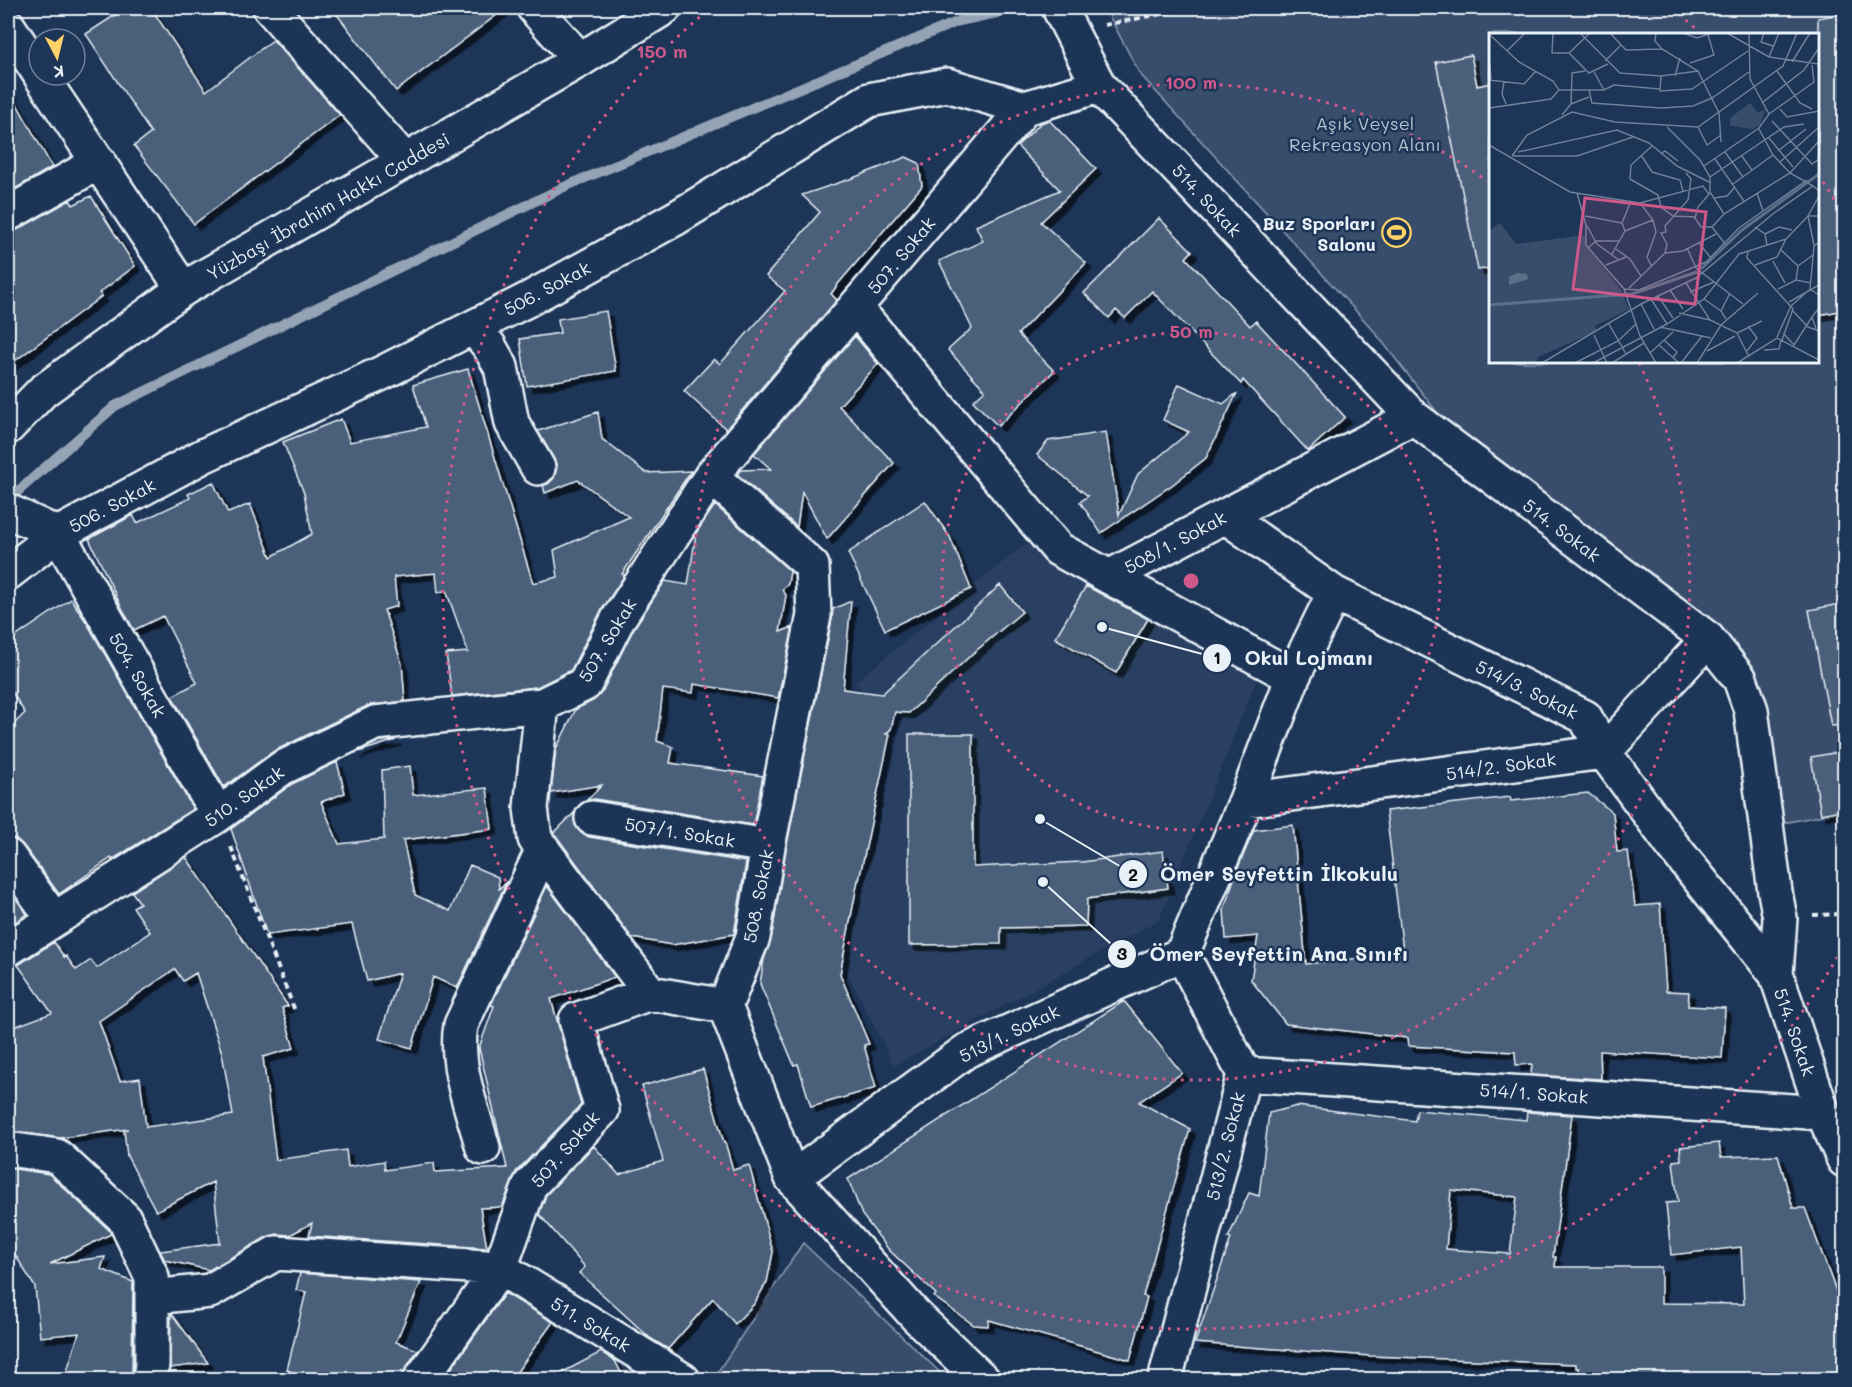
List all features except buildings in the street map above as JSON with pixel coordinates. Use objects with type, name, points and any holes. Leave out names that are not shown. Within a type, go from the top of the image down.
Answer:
[{"type":"street","points":[[8,18],[21,8]]},
{"type":"street","points":[[270,8],[405,161]]},
{"type":"street","points":[[534,8],[580,60]]},
{"type":"street","name":"Yüzbaşı İbrahim Hakkı Caddesi","points":[[8,427],[43,390],[183,289],[580,60],[664,8]]},
{"type":"street","name":"514. Sokak","points":[[1065,20],[1099,86],[1413,417],[1708,639],[1740,679],[1751,710],[1780,918],[1776,974],[1823,1113],[1845,1160]]},
{"type":"street","points":[[8,26],[27,54]]},
{"type":"street","name":"506. Sokak","points":[[8,573],[58,534],[203,456],[382,373],[525,301],[676,218],[869,100],[947,85],[1025,108]]},
{"type":"street","points":[[1025,108],[1099,86]]},
{"type":"street","points":[[49,87],[183,289]]},
{"type":"street","name":"507. Sokak","points":[[542,705],[585,684],[618,619],[711,476],[1025,108]]},
{"type":"street","points":[[8,214],[99,162]]},
{"type":"street","name":"508/1. Sokak","points":[[856,308],[1058,549],[1109,577],[1413,417]]},
{"type":"street","points":[[473,327],[489,346],[501,367],[512,423],[538,468]]},
{"type":"street","name":"508. Sokak","points":[[711,476],[812,566],[814,615],[768,846],[753,937],[725,1006]]},
{"type":"street","points":[[8,511],[58,534]]},
{"type":"street","name":"514/3. Sokak","points":[[1225,516],[1334,593],[1585,717],[1604,752],[1672,845],[1776,974]]},
{"type":"street","name":"504. Sokak","points":[[58,534],[218,815]]},
{"type":"street","points":[[1109,577],[1293,677]]},
{"type":"street","points":[[1182,954],[1246,800],[1293,677],[1334,593]]},
{"type":"street","points":[[1604,752],[1708,639]]},
{"type":"street","points":[[542,705],[531,808],[536,840],[650,993],[725,1006],[792,1178],[916,1316],[983,1380]]},
{"type":"street","name":"510. Sokak","points":[[8,949],[53,918],[218,815],[282,768],[375,723],[542,705]]},
{"type":"street","name":"514/2. Sokak","points":[[1246,800],[1604,752]]},
{"type":"street","name":"507/1. Sokak","points":[[592,818],[768,846]]},
{"type":"street","points":[[483,1148],[459,1058],[461,1025],[543,849]]},
{"type":"street","points":[[8,856],[53,918]]},
{"type":"street","name":"513/2. Sokak","points":[[1165,1380],[1244,1074],[1182,954]]},
{"type":"street","name":"513/1. Sokak","points":[[792,1178],[966,1051],[1182,954]]},
{"type":"street","name":"507. Sokak","points":[[500,1268],[530,1185],[602,1110],[576,1020],[650,993]]},
{"type":"street","name":"514/1. Sokak","points":[[1244,1074],[1823,1113]]},
{"type":"street","points":[[8,1149],[57,1156],[124,1218],[152,1277],[150,1380]]},
{"type":"street","points":[[153,1297],[210,1291],[276,1253],[500,1268]]},
{"type":"street","points":[[420,1380],[500,1268]]},
{"type":"street","name":"511. Sokak","points":[[500,1268],[683,1380]]},
{"type":"path","points":[[1065,20],[1192,8]]},
{"type":"path","points":[[218,815],[295,1011]]},
{"type":"shaded area","points":[[1030,540],[1261,669],[1159,920],[894,1066],[845,968],[903,719],[854,683]]},
{"type":"green space","name":"Aşık Veysel Rekreasyon Alanı","points":[[1105,8],[1844,8],[1844,811],[1773,825],[1767,704],[1742,651],[1607,546],[1457,438],[1374,331],[1140,74]]},
{"type":"green space","points":[[803,1243],[947,1379],[713,1379]]},
{"type":"waterway","points":[[8,500],[115,406],[564,187],[959,21],[1020,8]]},
{"type":"place","name":"Buz Sporları Salonu","points":[[1397,233]]},
{"type":"place","name":"Okul Lojmanı","points":[[1102,627]]},
{"type":"place","name":"Ömer Seyfettin İlkokulu","points":[[1040,819]]},
{"type":"place","name":"Ömer Seyfettin Ana Sınıfı","points":[[1043,882]]}]
